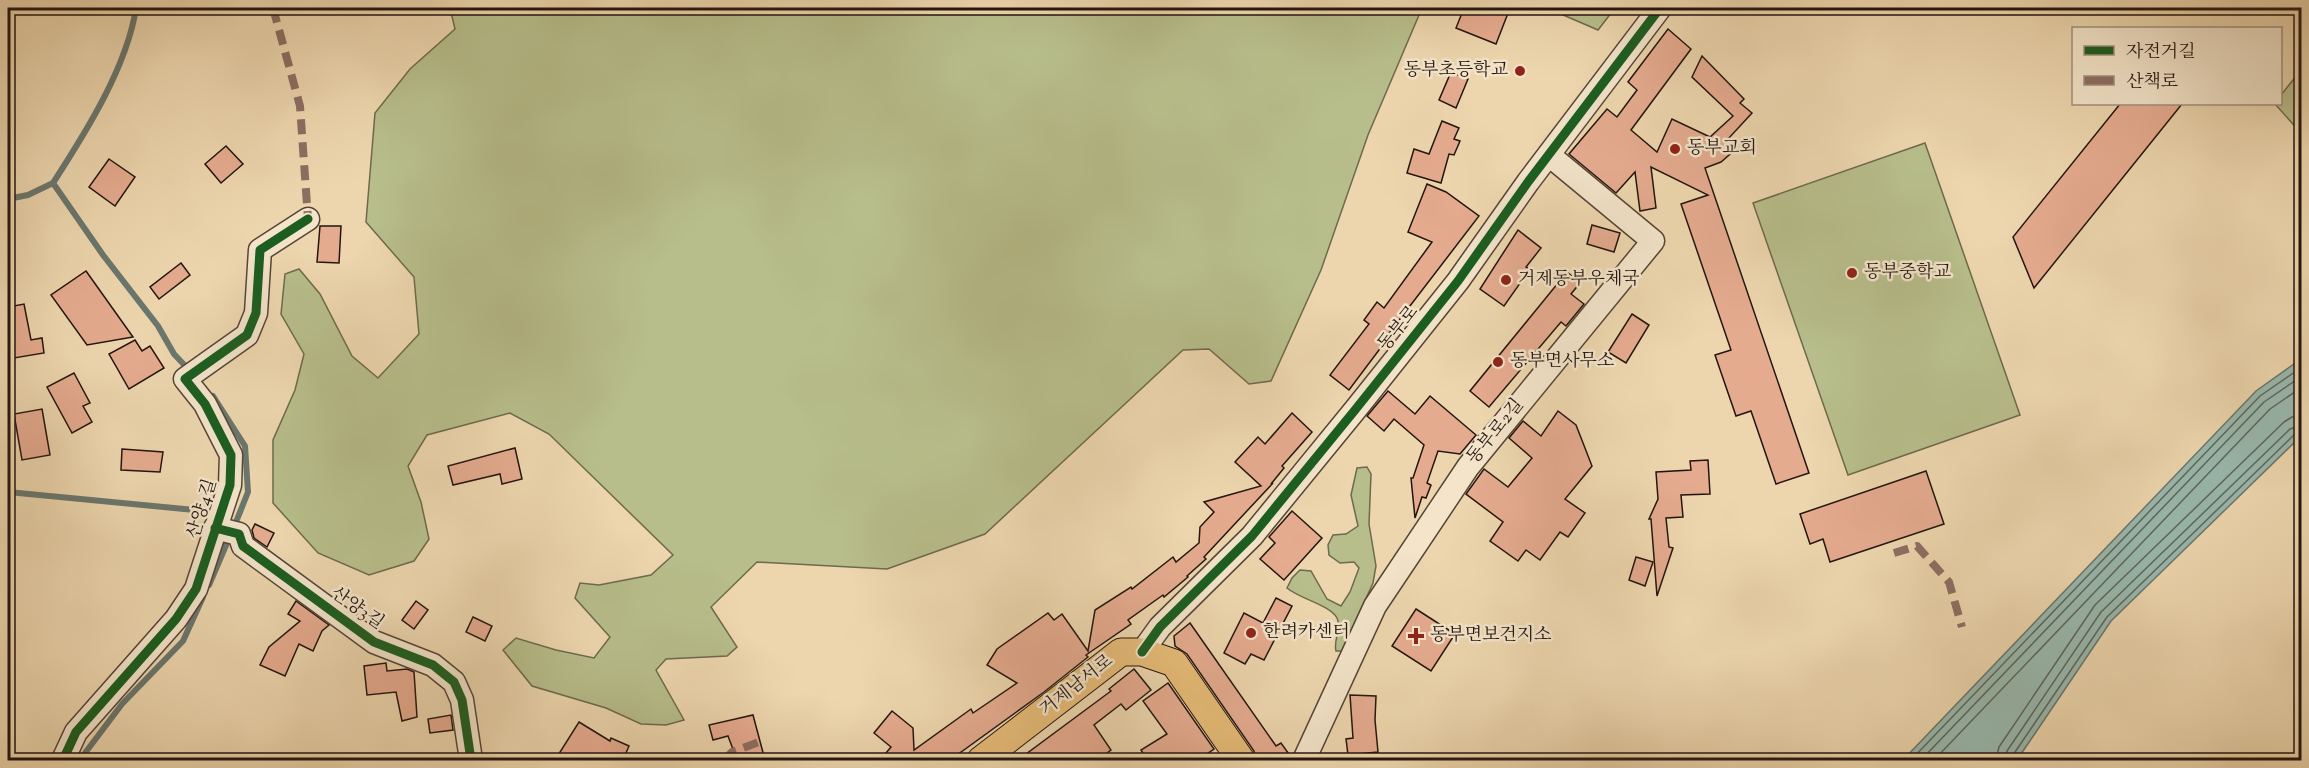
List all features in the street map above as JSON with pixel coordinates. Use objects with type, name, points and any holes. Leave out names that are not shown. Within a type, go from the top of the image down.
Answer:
[{"type":"main road","name":"거제남서로","points":[[981,760],[1121,652],[1142,652]]},
{"type":"main road","points":[[1142,652],[1174,663],[1241,760]]},
{"type":"street","name":"동부로","points":[[1142,652],[1160,627],[1252,536],[1438,306],[1548,155],[1660,8]]},
{"type":"street","name":"동부로2길","points":[[1304,760],[1375,606],[1461,477],[1653,241],[1548,155]]},
{"type":"street","name":"산양4길","points":[[63,760],[76,732],[176,619],[196,589],[230,485],[231,455],[205,404],[184,379],[247,335],[256,313],[260,250],[308,219]]},
{"type":"street","name":"산양3길","points":[[215,528],[238,534],[243,546],[374,642],[433,665],[453,682],[462,700],[471,760]]},
{"type":"green space","points":[[450,8],[1422,8],[1368,135],[1321,270],[1271,381],[1249,384],[1209,349],[1183,350],[985,534],[887,569],[757,562],[711,607],[737,647],[727,656],[666,659],[656,670],[684,720],[666,725],[641,724],[606,708],[532,686],[503,650],[516,638],[594,658],[610,637],[575,598],[580,583],[599,585],[651,575],[673,555],[549,434],[510,413],[427,435],[408,466],[421,502],[429,539],[414,561],[369,575],[318,553],[273,503],[273,440],[295,390],[304,354],[281,314],[285,274],[299,269],[320,294],[352,356],[378,378],[419,334],[414,277],[366,222],[375,113],[410,69],[455,29]]},
{"type":"green space","points":[[1547,8],[1615,8],[1598,30]]},
{"type":"green space","points":[[2301,70],[2301,133],[2276,105],[2282,105],[2282,94]]},
{"type":"green space","points":[[1925,143],[2020,415],[1848,475],[1753,203]]},
{"type":"green space","points":[[1367,467],[1371,474],[1369,524],[1376,566],[1373,583],[1342,651],[1336,651],[1339,626],[1337,618],[1328,609],[1287,588],[1292,578],[1300,570],[1311,571],[1327,599],[1341,606],[1350,592],[1359,568],[1354,562],[1340,563],[1329,555],[1328,545],[1333,535],[1346,534],[1358,526],[1351,495],[1357,468]]},
{"type":"water","points":[[2301,359],[2301,436],[2111,621],[2017,760],[1903,760],[2256,391]]},
{"type":"building","points":[[1464,8],[1510,8],[1496,44],[1456,28]]},
{"type":"building","points":[[1668,29],[1691,49],[1631,130],[1657,152],[1672,119],[1710,137],[1733,116],[1692,77],[1702,56],[1744,99],[1740,103],[1752,113],[1728,139],[1736,149],[1721,162],[1705,168],[1809,473],[1776,484],[1751,411],[1736,416],[1715,355],[1731,350],[1681,204],[1708,195],[1651,167],[1656,208],[1640,211],[1635,172],[1616,193],[1569,154],[1607,109],[1617,117],[1637,90],[1628,82]]},
{"type":"building","points":[[1451,72],[1468,79],[1456,108],[1439,100]]},
{"type":"building","points":[[2119,105],[2181,105],[2034,288],[2013,237]]},
{"type":"building","points":[[1442,121],[1459,128],[1454,139],[1460,141],[1454,155],[1449,154],[1441,183],[1407,173],[1414,149],[1429,154]]},
{"type":"building","points":[[226,146],[243,164],[221,183],[205,164]]},
{"type":"building","points":[[109,159],[135,177],[115,206],[89,187]]},
{"type":"building","points":[[1427,184],[1446,192],[1479,216],[1380,345],[1382,346],[1349,390],[1330,375],[1369,324],[1364,320],[1377,302],[1384,308],[1432,242],[1408,232]]},
{"type":"building","points":[[1592,225],[1620,233],[1614,252],[1587,244]]},
{"type":"building","points":[[320,226],[341,226],[339,263],[317,262]]},
{"type":"building","points":[[1518,230],[1541,248],[1526,267],[1530,269],[1504,306],[1480,289]]},
{"type":"building","points":[[181,263],[190,275],[159,299],[150,287]]},
{"type":"building","points":[[86,271],[133,337],[87,345],[51,295]]},
{"type":"building","points":[[1567,272],[1580,283],[1571,294],[1584,304],[1566,326],[1561,322],[1489,407],[1470,391]]},
{"type":"building","points":[[24,304],[31,340],[42,338],[44,353],[14,358],[8,307]]},
{"type":"building","points":[[1632,314],[1649,325],[1626,363],[1608,352]]},
{"type":"building","points":[[135,340],[142,351],[150,346],[164,368],[129,389],[109,354]]},
{"type":"building","points":[[74,373],[90,403],[83,406],[92,422],[72,433],[47,387]]},
{"type":"building","points":[[1388,391],[1415,414],[1430,396],[1476,435],[1460,454],[1438,451],[1427,483],[1431,485],[1426,498],[1422,497],[1415,518],[1411,478],[1413,478],[1424,445],[1394,419],[1384,431],[1367,416]]},
{"type":"building","points":[[42,409],[50,455],[22,460],[14,414]]},
{"type":"building","points":[[1558,411],[1576,425],[1592,466],[1565,499],[1585,513],[1568,537],[1560,532],[1540,560],[1526,550],[1518,561],[1490,541],[1503,522],[1466,494],[1484,469],[1508,487],[1532,458],[1509,438],[1523,421],[1541,436]]},
{"type":"building","points":[[1292,413],[1312,432],[1282,466],[1284,468],[1271,484],[1273,483],[1188,577],[1164,597],[1163,595],[1128,620],[1131,624],[1086,655],[1088,657],[1044,692],[950,760],[880,760],[891,747],[874,733],[892,711],[913,728],[914,750],[971,709],[973,713],[1017,683],[987,665],[997,649],[1048,613],[1054,620],[1062,614],[1088,651],[1095,610],[1131,587],[1132,589],[1173,557],[1176,562],[1199,543],[1200,527],[1214,512],[1204,502],[1261,486],[1235,462],[1258,437],[1265,444]]},
{"type":"building","points":[[515,448],[522,479],[502,484],[500,474],[453,485],[448,466]]},
{"type":"building","points":[[122,449],[163,452],[160,472],[121,470]]},
{"type":"building","points":[[1708,460],[1710,494],[1681,495],[1683,517],[1666,518],[1669,547],[1673,548],[1657,596],[1651,519],[1649,519],[1658,499],[1656,472],[1691,470],[1690,461]]},
{"type":"building","points":[[1926,471],[1944,524],[1830,562],[1823,539],[1810,544],[1800,514]]},
{"type":"building","points":[[1292,511],[1322,538],[1284,580],[1260,559],[1275,543],[1269,537]]},
{"type":"building","points":[[255,524],[274,533],[267,547],[254,538],[252,530]]},
{"type":"building","points":[[1636,557],[1653,562],[1645,586],[1629,580]]},
{"type":"building","points":[[1276,598],[1292,606],[1264,660],[1251,654],[1245,664],[1224,653],[1244,613],[1263,623]]},
{"type":"building","points":[[296,601],[329,625],[322,631],[313,651],[299,644],[285,676],[260,665],[269,647],[300,621],[288,614]]},
{"type":"building","points":[[416,601],[428,610],[414,629],[402,620]]},
{"type":"building","points":[[1416,609],[1455,634],[1431,671],[1392,646]]},
{"type":"building","points":[[473,617],[492,626],[485,641],[466,632]]},
{"type":"building","points":[[1190,623],[1276,746],[1281,743],[1291,760],[1256,760],[1254,751],[1187,654],[1175,646],[1174,636]]},
{"type":"building","points":[[386,663],[387,671],[407,669],[414,672],[417,717],[402,721],[396,692],[367,695],[364,666]]},
{"type":"building","points":[[1134,669],[1151,690],[1126,710],[1121,704],[1094,725],[1111,750],[1097,760],[1018,760],[1111,691],[1109,689]]},
{"type":"building","points":[[1168,683],[1214,749],[1198,760],[1186,760],[1181,754],[1169,760],[1147,760],[1141,750],[1167,734],[1143,701]]},
{"type":"building","points":[[1350,695],[1376,696],[1375,720],[1378,752],[1348,755],[1346,739],[1353,738]]},
{"type":"building","points":[[451,715],[453,730],[430,733],[428,719]]},
{"type":"building","points":[[753,715],[765,760],[737,760],[728,736],[713,740],[709,725]]},
{"type":"building","points":[[579,722],[610,741],[611,738],[629,746],[623,760],[555,760]]},
{"type":"waterway","points":[[136,8],[124,53],[104,98],[53,183],[103,255],[158,326],[174,354],[190,371]]},
{"type":"waterway","points":[[8,199],[28,195],[53,183]]},
{"type":"waterway","points":[[213,396],[245,446],[248,492],[234,527]]},
{"type":"waterway","points":[[8,492],[205,511]]},
{"type":"waterway","points":[[209,585],[230,536]]},
{"type":"waterway","points":[[85,760],[85,753],[122,704],[183,641],[203,597]]},
{"type":"waterway","points":[[2139,757],[2302,759]]},
{"type":"marked path","points":[[273,8],[300,106],[308,219]]},
{"type":"marked path","points":[[1894,553],[1917,546],[1949,582],[1962,627]]},
{"type":"marked path","points":[[729,760],[727,757],[732,752],[762,741]]},
{"type":"cycle path","points":[[1142,652],[1160,627],[1252,536],[1355,410],[1458,281],[1528,182],[1660,8]]},
{"type":"cycle path","points":[[63,760],[76,732],[176,619],[196,589],[230,485],[231,455],[205,404],[185,379],[247,335],[256,313],[260,250],[308,219]]},
{"type":"cycle path","points":[[215,528],[239,534],[243,546],[374,642],[433,665],[454,682],[462,700],[471,760]]},
{"type":"place","name":"동부초등학교","points":[[1520,71]]},
{"type":"place","name":"동부교회","points":[[1675,149]]},
{"type":"place","name":"동부중학교","points":[[1852,273]]},
{"type":"place","name":"거제동부우체국","points":[[1506,280]]},
{"type":"place","name":"동부면사무소","points":[[1498,362]]},
{"type":"place","name":"한려카센터","points":[[1251,633]]},
{"type":"place","name":"동부면보건지소","points":[[1416,636]]}]
